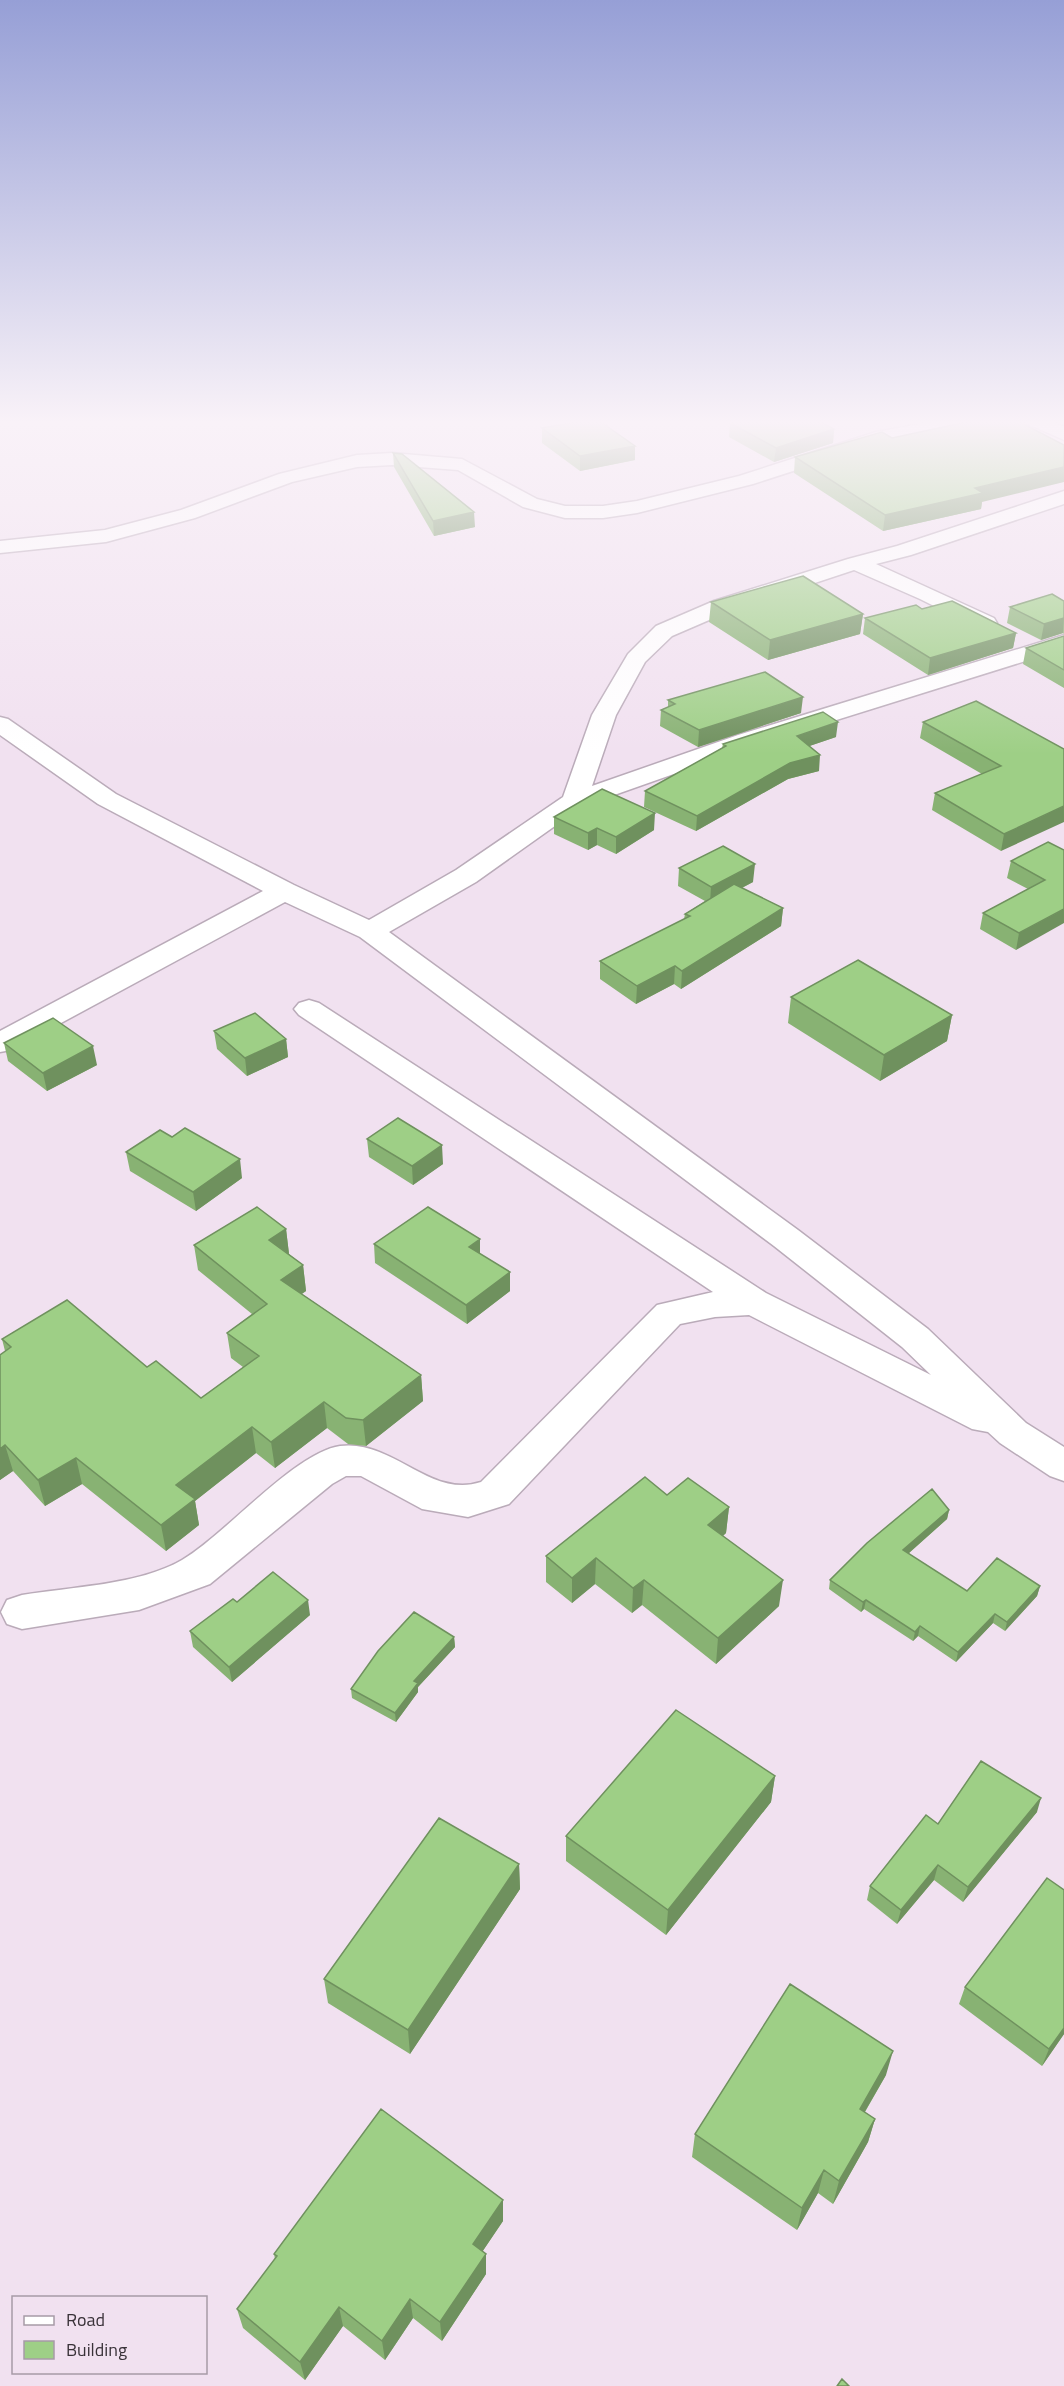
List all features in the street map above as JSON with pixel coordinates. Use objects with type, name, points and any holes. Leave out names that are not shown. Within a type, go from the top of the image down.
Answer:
[{"type":"street","points":[[0,547],[106,536],[123,531]]},
{"type":"street","points":[[574,801],[604,715],[636,659],[664,631],[722,606],[962,531]]},
{"type":"street","points":[[855,563],[928,594],[1039,650]]},
{"type":"street","points":[[370,931],[466,876],[574,801],[747,740],[864,706],[1064,642]]},
{"type":"street","points":[[0,724],[107,799],[284,891],[370,931],[786,1238],[906,1331],[1013,1433]]},
{"type":"street","points":[[0,1043],[284,891]]},
{"type":"street","points":[[309,1009],[754,1302],[1013,1433],[1064,1466]]},
{"type":"street","points":[[22,1612],[139,1593],[196,1572],[318,1473],[340,1461],[366,1461],[436,1498],[468,1502],[495,1493],[669,1314],[715,1304],[754,1302]]},
{"type":"building","points":[[803,576],[863,614],[770,640],[711,602]]},
{"type":"building","points":[[1052,594],[1064,601],[1064,618],[1044,624],[1010,607]]},
{"type":"building","points":[[952,601],[1016,633],[930,658],[865,618],[916,605],[922,609]]},
{"type":"building","points":[[1064,636],[1064,670],[1026,648]]},
{"type":"building","points":[[765,672],[803,697],[699,730],[661,710],[675,704],[668,700]]},
{"type":"building","points":[[976,701],[1064,749],[1064,806],[1004,834],[935,793],[1001,766],[923,722]]},
{"type":"building","points":[[823,712],[838,722],[797,736],[820,755],[790,763],[697,816],[645,791],[726,746],[723,744]]},
{"type":"building","points":[[602,789],[655,813],[616,837],[597,828],[588,833],[554,817]]},
{"type":"building","points":[[1048,842],[1064,850],[1064,909],[1019,933],[983,913],[1045,880],[1011,861]]},
{"type":"building","points":[[723,846],[755,864],[711,887],[679,868]]},
{"type":"building","points":[[734,884],[783,908],[682,971],[675,966],[637,986],[600,961],[690,916],[685,914]]},
{"type":"building","points":[[858,960],[952,1015],[884,1055],[791,997]]},
{"type":"building","points":[[255,1013],[286,1039],[245,1058],[214,1031]]},
{"type":"building","points":[[53,1018],[93,1046],[43,1073],[4,1043]]},
{"type":"building","points":[[398,1118],[442,1145],[412,1166],[367,1139]]},
{"type":"building","points":[[185,1128],[240,1159],[193,1192],[126,1152],[160,1130],[172,1137]]},
{"type":"building","points":[[257,1207],[286,1229],[269,1240],[303,1265],[281,1280],[421,1375],[363,1420],[346,1418],[324,1402],[271,1442],[252,1427],[176,1485],[195,1499],[161,1525],[76,1458],[38,1480],[5,1445],[0,1449],[0,1355],[11,1347],[2,1339],[67,1300],[147,1367],[156,1361],[201,1398],[259,1356],[227,1333],[267,1304],[194,1245]]},
{"type":"building","points":[[428,1207],[480,1239],[469,1247],[510,1272],[466,1305],[374,1244]]},
{"type":"building","points":[[645,1477],[667,1495],[688,1478],[729,1507],[708,1525],[783,1580],[718,1638],[644,1580],[633,1588],[596,1558],[572,1578],[546,1556]]},
{"type":"building","points":[[932,1489],[949,1510],[903,1550],[967,1591],[997,1558],[1040,1586],[1007,1622],[995,1614],[958,1652],[920,1626],[915,1632],[830,1580],[867,1543]]},
{"type":"building","points":[[273,1572],[308,1600],[229,1667],[190,1631],[233,1599],[237,1602]]},
{"type":"building","points":[[414,1612],[454,1637],[414,1681],[418,1683],[395,1713],[351,1689],[378,1651]]},
{"type":"building","points":[[676,1710],[775,1776],[668,1910],[566,1836]]},
{"type":"building","points":[[981,1761],[1041,1798],[968,1887],[938,1865],[901,1910],[870,1886],[926,1815],[938,1824]]},
{"type":"building","points":[[439,1818],[519,1864],[408,2030],[324,1979]]},
{"type":"building","points":[[1047,1878],[1064,1890],[1064,2028],[1049,2049],[965,1987]]},
{"type":"building","points":[[790,1984],[893,2051],[860,2109],[875,2119],[839,2181],[824,2170],[802,2208],[695,2134]]},
{"type":"building","points":[[381,2109],[503,2200],[473,2244],[486,2254],[440,2322],[410,2299],[382,2341],[339,2307],[300,2362],[237,2309],[277,2256],[274,2254]]},
{"type":"building","points":[[842,2379],[849,2386],[837,2386]]}]
